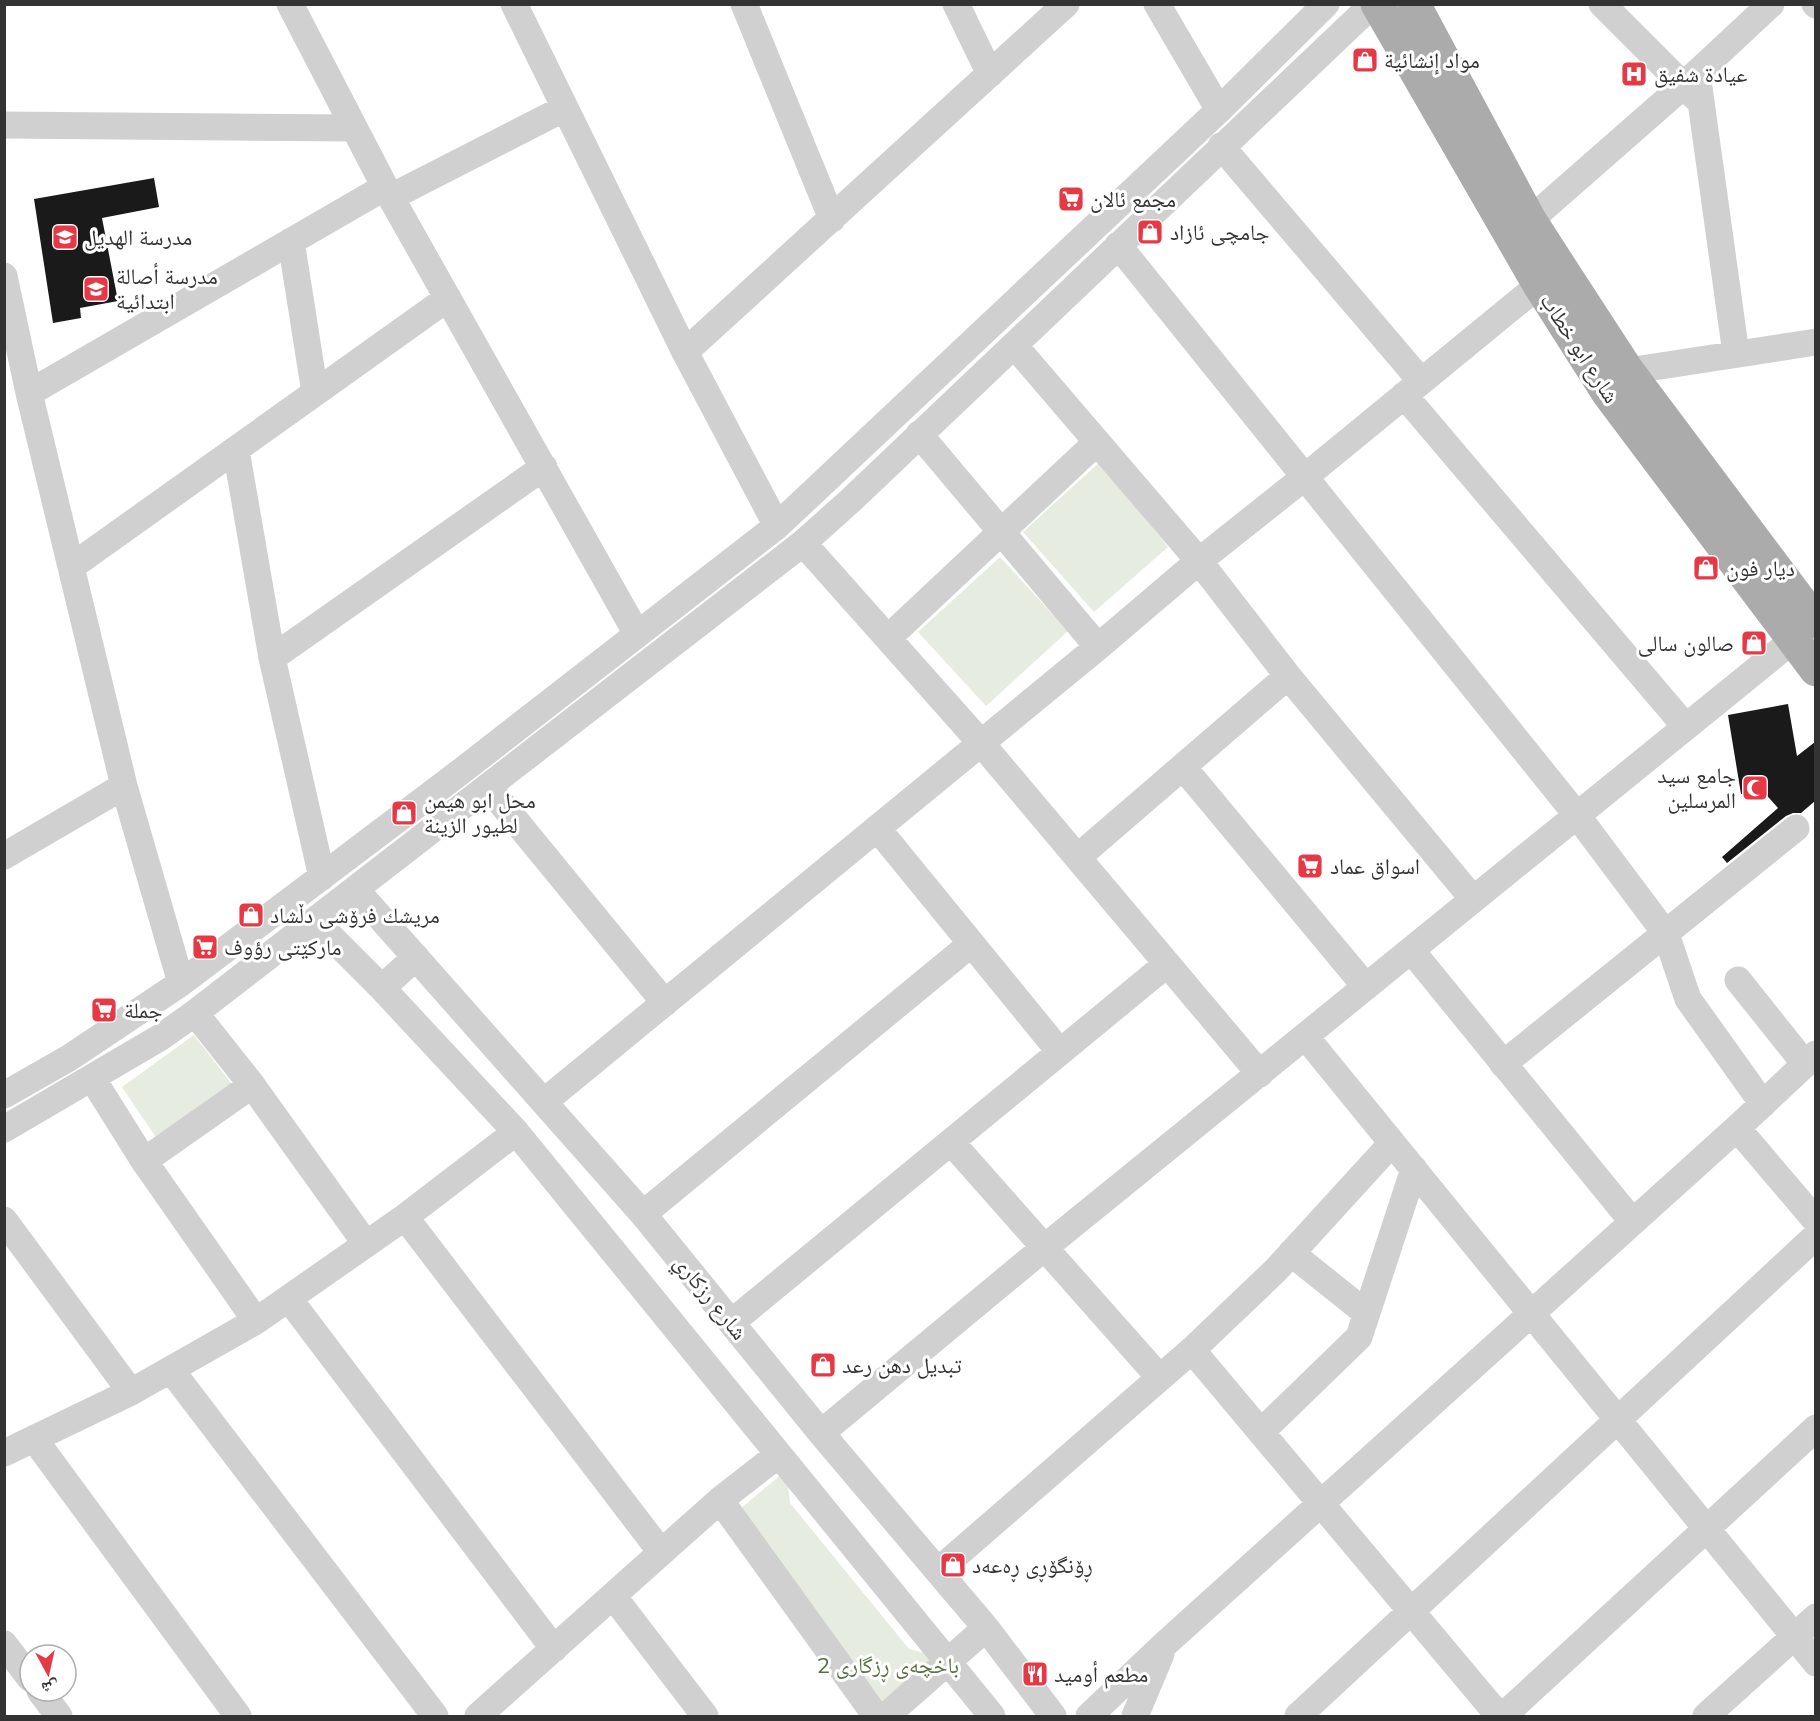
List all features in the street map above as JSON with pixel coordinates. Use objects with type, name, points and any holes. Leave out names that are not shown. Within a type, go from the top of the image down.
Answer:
[{"type":"main road","name":"شارع ابو خطاب","points":[[1375,4],[1539,285],[1607,392],[1804,631]]},
{"type":"main road","name":"شارع ابو خطاب","points":[[1414,4],[1530,220],[1628,371],[1804,631],[1815,670]]},
{"type":"street","points":[[290,4],[388,192],[637,634]]},
{"type":"street","points":[[514,4],[685,352],[777,526]]},
{"type":"street","points":[[744,4],[832,219]]},
{"type":"street","points":[[956,4],[990,74]]},
{"type":"street","points":[[685,352],[1066,4]]},
{"type":"street","points":[[1157,4],[1219,110]]},
{"type":"street","points":[[4,1095],[69,1058],[181,983],[777,526],[1219,110],[1326,4]]},
{"type":"street","points":[[4,1129],[195,1014],[803,543],[1221,146],[1375,4]]},
{"type":"street","points":[[1602,4],[1694,88],[1736,354]]},
{"type":"street","points":[[1530,220],[1694,88],[1771,4]]},
{"type":"street","points":[[29,393],[291,241],[565,108]]},
{"type":"street","points":[[4,125],[354,128]]},
{"type":"street","points":[[1221,146],[1685,726]]},
{"type":"street","points":[[291,241],[315,393]]},
{"type":"street","points":[[1118,244],[1576,814],[1666,934],[1688,999],[1763,1104]]},
{"type":"street","points":[[4,276],[29,393],[124,786],[181,983]]},
{"type":"street","points":[[545,1101],[1199,561],[1539,285]]},
{"type":"street","points":[[71,567],[448,298]]},
{"type":"street","points":[[1628,371],[1815,342]]},
{"type":"street","points":[[1014,345],[1199,561],[1288,676],[1473,899]]},
{"type":"street","points":[[919,434],[1098,646]]},
{"type":"street","points":[[888,638],[1097,442]]},
{"type":"street","points":[[236,450],[272,658],[322,877]]},
{"type":"street","points":[[272,658],[544,467]]},
{"type":"street","points":[[803,543],[981,743],[1260,1074]]},
{"type":"street","points":[[705,583],[723,607]]},
{"type":"street","points":[[821,1433],[1044,1248],[1804,631]]},
{"type":"street","points":[[1077,857],[1288,676]]},
{"type":"street","points":[[1183,767],[1366,987]]},
{"type":"street","points":[[4,856],[124,786]]},
{"type":"street","points":[[488,787],[665,1003]]},
{"type":"street","points":[[877,828],[1060,1052]]},
{"type":"street","points":[[1503,1064],[1796,828]]},
{"type":"street","name":"شارع رزكاري","points":[[356,890],[643,1214],[821,1433],[939,1570],[1053,1716]]},
{"type":"street","points":[[315,921],[382,988],[516,1132],[992,1716]]},
{"type":"street","points":[[643,1214],[971,944]]},
{"type":"street","points":[[1411,950],[1632,1221]]},
{"type":"street","points":[[382,988],[416,957]]},
{"type":"street","points":[[732,1322],[1167,964]]},
{"type":"street","points":[[1089,1716],[1165,1644],[1737,1128],[1810,1059],[1738,980]]},
{"type":"street","points":[[195,1014],[252,1085],[366,1244]]},
{"type":"street","points":[[124,1021],[142,1048]]},
{"type":"street","points":[[1305,1036],[1815,1663]]},
{"type":"street","points":[[92,1078],[144,1161],[256,1321]]},
{"type":"street","points":[[144,1161],[252,1085]]},
{"type":"street","points":[[1737,1128],[1815,1221]]},
{"type":"street","points":[[4,1453],[131,1392],[256,1321],[405,1217],[516,1132]]},
{"type":"street","points":[[951,1142],[1160,1378]]},
{"type":"street","points":[[939,1570],[1192,1350],[1291,1253],[1392,1143]]},
{"type":"street","points":[[1261,1432],[1359,1337],[1414,1169]]},
{"type":"street","points":[[405,1217],[662,1552]]},
{"type":"street","points":[[4,1220],[131,1392]]},
{"type":"street","points":[[1298,1716],[1815,1236]]},
{"type":"street","points":[[1291,1253],[1366,1312]]},
{"type":"street","points":[[289,1299],[554,1649]]},
{"type":"street","points":[[1192,1350],[1501,1716],[1707,1530],[1815,1428]]},
{"type":"street","points":[[171,1370],[435,1716]]},
{"type":"street","points":[[35,1440],[238,1716]]},
{"type":"street","points":[[478,1716],[720,1500],[778,1455]]},
{"type":"street","points":[[720,1500],[876,1716]]},
{"type":"street","points":[[613,1596],[696,1713]]},
{"type":"street","points":[[1706,1716],[1815,1617]]},
{"type":"street","points":[[886,1716],[986,1628]]},
{"type":"street","points":[[4,1644],[18,1662]]},
{"type":"street","points":[[1136,1716],[1165,1644]]},
{"type":"street","points":[[49,1703],[59,1716]]},
{"type":"green space","points":[[1101,461],[1168,547],[1094,612],[1023,532]]},
{"type":"green space","points":[[1000,557],[1068,631],[986,706],[918,632]]},
{"type":"green space","points":[[194,1035],[235,1088],[159,1142],[122,1087]]},
{"type":"green space","name":"باخچەی ڕزگاری 2","points":[[782,1474],[788,1486],[790,1503],[909,1649],[924,1653],[933,1663],[885,1705],[739,1510]]},
{"type":"building","points":[[154,178],[159,207],[102,218],[118,301],[80,308],[81,318],[53,323],[34,199]]},
{"type":"building","name":"جامع سيد المرسلين","points":[[1788,704],[1797,756],[1815,742],[1815,801],[1801,813],[1786,816],[1727,863],[1722,857],[1778,808],[1762,790],[1741,794],[1728,715]]},
{"type":"place","name":"مواد إنشائية","points":[[1365,60]]},
{"type":"place","name":"عيادة شفيق","points":[[1634,74]]},
{"type":"place","name":"مجمع ئالان","points":[[1071,199]]},
{"type":"place","name":"جامچی ئازاد","points":[[1150,232]]},
{"type":"place","name":"مدرسة الهديل","points":[[65,237]]},
{"type":"place","name":"مدرسة أصالة ابتدائية","points":[[96,289]]},
{"type":"place","name":"ديار فون","points":[[1706,568]]},
{"type":"place","name":"صالون سالى","points":[[1754,643]]},
{"type":"place","name":"جامع سيد المرسلين","points":[[1755,788]]},
{"type":"place","name":"محل ابو هيمن لطيور الزينة","points":[[404,813]]},
{"type":"place","name":"اسواق عماد","points":[[1310,866]]},
{"type":"place","name":"مريشك فرۆشى دڵشاد","points":[[251,915]]},
{"type":"place","name":"ماركێتى رؤوف","points":[[205,947]]},
{"type":"place","name":"جملة","points":[[104,1010]]},
{"type":"place","name":"تبديل دهن رعد","points":[[823,1365]]},
{"type":"place","name":"ڕۆنگۆڕی ڕەعەد","points":[[953,1565]]},
{"type":"place","name":"مطعم أوميد","points":[[1035,1674]]}]
